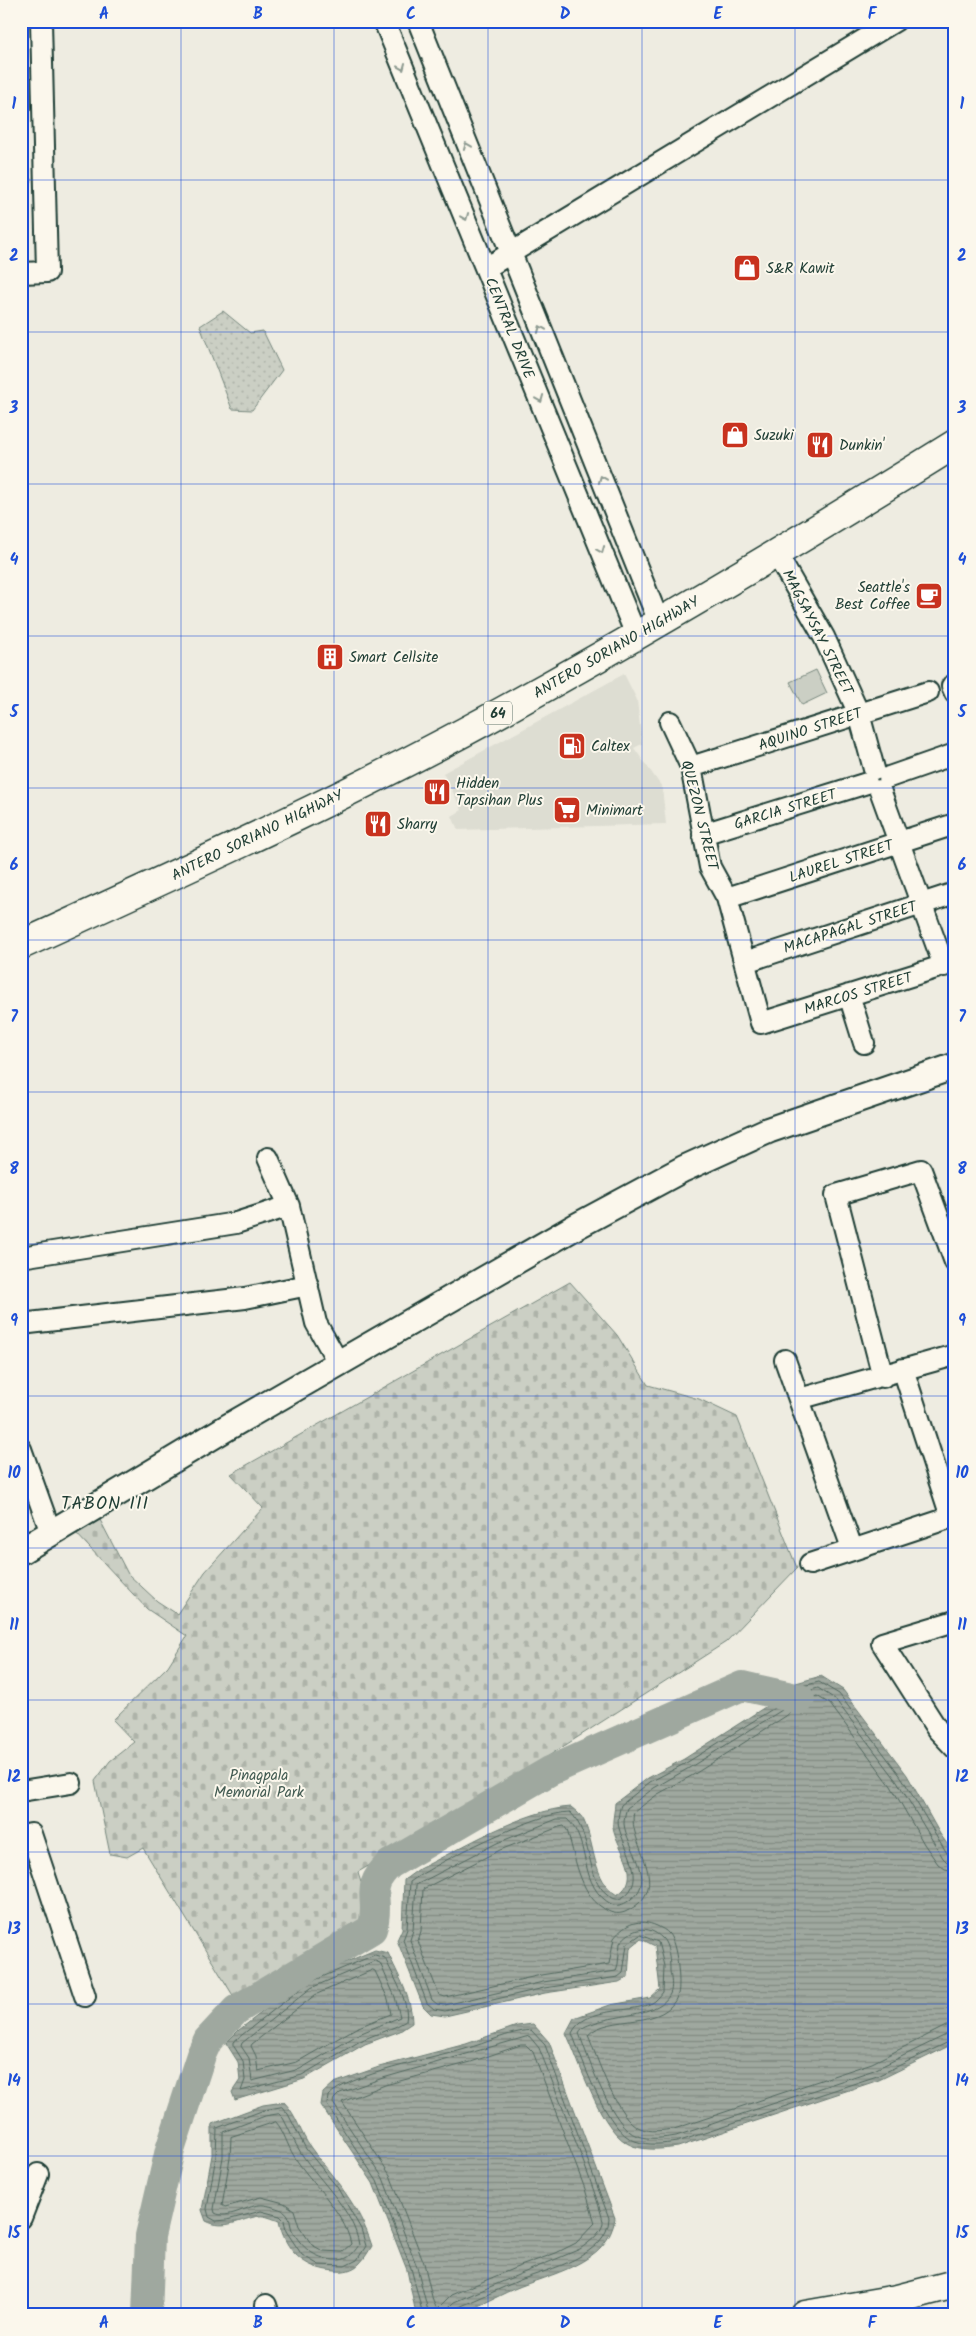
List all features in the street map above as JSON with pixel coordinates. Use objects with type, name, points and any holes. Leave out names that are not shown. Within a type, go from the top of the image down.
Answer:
[{"type":"main road","name":"ANTERO SORIANO HIGHWAY","points":[[21,944],[287,822],[518,703],[776,553],[955,444]]},
{"type":"main road","points":[[805,2315],[900,2307],[955,2284]]},
{"type":"street","points":[[21,273],[47,272],[40,21]]},
{"type":"street","name":"CENTRAL DRIVE","points":[[384,21],[486,268],[648,628]]},
{"type":"street","name":"CENTRAL DRIVE","points":[[418,21],[512,254],[648,628]]},
{"type":"street","points":[[486,268],[895,21]]},
{"type":"street","name":"MAGSAYSAY STREET","points":[[776,553],[824,637],[859,714],[878,780],[899,842],[922,904],[949,964]]},
{"type":"street","name":"AQUINO STREET","points":[[691,767],[928,692]]},
{"type":"street","name":"QUEZON STREET","points":[[670,722],[691,767],[710,867],[727,898],[761,1023]]},
{"type":"street","name":"GARCIA STREET","points":[[703,834],[955,754]]},
{"type":"street","name":"LAUREL STREET","points":[[727,898],[955,824]]},
{"type":"street","name":"MACAPAGAL STREET","points":[[745,962],[955,893]]},
{"type":"street","name":"MARCOS STREET","points":[[761,1023],[949,964]]},
{"type":"street","points":[[850,995],[864,1042]]},
{"type":"street","points":[[21,1550],[228,1427],[575,1227],[683,1169],[769,1130],[955,1066]]},
{"type":"street","points":[[268,1158],[289,1206],[316,1323],[339,1364]]},
{"type":"street","points":[[883,1377],[836,1195],[921,1170],[955,1262]]},
{"type":"street","points":[[21,1257],[236,1223],[289,1206]]},
{"type":"street","points":[[21,1324],[245,1298],[308,1285]]},
{"type":"street","points":[[799,1399],[883,1377],[903,1369],[955,1355]]},
{"type":"street","points":[[785,1360],[852,1548]]},
{"type":"street","points":[[810,1564],[852,1548],[953,1516],[903,1369]]},
{"type":"street","points":[[21,1450],[52,1533]]},
{"type":"street","points":[[955,1621],[882,1642],[946,1727],[955,1748]]},
{"type":"street","points":[[21,1791],[71,1783]]},
{"type":"street","points":[[21,1836],[31,1834],[85,1996]]},
{"type":"street","points":[[23,2211],[38,2174]]},
{"type":"shaded area","points":[[624,674],[637,700],[642,744],[634,748],[662,787],[666,824],[458,830],[452,816],[462,810],[443,773]]},
{"type":"green space","points":[[223,311],[250,333],[263,331],[282,370],[252,410],[232,409],[200,326]]},
{"type":"green space","points":[[816,670],[827,693],[802,705],[790,682]]},
{"type":"green space","name":"Pinagpala Memorial Park","points":[[570,1282],[617,1335],[648,1385],[699,1399],[737,1417],[797,1568],[726,1642],[469,1807],[358,1872],[369,1907],[368,1923],[237,2002],[143,1848],[127,1857],[110,1854],[95,1781],[110,1761],[134,1742],[113,1720],[168,1666],[187,1636],[147,1609],[75,1532],[99,1518],[128,1574],[157,1601],[177,1614],[205,1572],[263,1508],[231,1474]]},
{"type":"water","points":[[821,1676],[843,1690],[907,1775],[940,1834],[955,1855],[955,2043],[879,2080],[678,2147],[650,2149],[633,2146],[622,2139],[611,2128],[601,2113],[566,2033],[574,2018],[610,2005],[650,1998],[660,1989],[655,1946],[641,1939],[630,1948],[628,1977],[619,1982],[545,1993],[445,2016],[431,2014],[423,2006],[397,1940],[402,1929],[404,1880],[419,1869],[513,1822],[552,1810],[571,1807],[580,1815],[588,1830],[603,1881],[617,1895],[625,1888],[629,1880],[629,1872],[613,1827],[615,1803],[648,1778],[684,1759],[776,1700],[796,1683]]},
{"type":"water","points":[[375,1950],[388,1953],[407,1996],[412,2023],[400,2031],[365,2044],[304,2079],[235,2100],[232,2092],[240,2080],[238,2062],[226,2043],[239,2030],[305,1979]]},
{"type":"water","points":[[533,2024],[549,2042],[615,2218],[610,2234],[602,2246],[590,2257],[560,2272],[514,2289],[461,2313],[445,2316],[419,2315],[415,2309],[407,2270],[373,2183],[321,2105],[323,2093],[334,2083],[379,2067],[466,2044],[517,2026]]},
{"type":"water","points":[[284,2102],[311,2148],[354,2206],[367,2231],[372,2246],[362,2261],[352,2269],[342,2271],[324,2270],[305,2262],[291,2249],[282,2232],[279,2221],[269,2217],[252,2217],[226,2225],[213,2224],[206,2221],[202,2210],[212,2155],[212,2124],[263,2105]]},
{"type":"waterway","points":[[147,2315],[150,2236],[170,2150],[201,2055],[208,2040],[236,2010],[372,1929],[375,1909],[375,1888],[377,1881],[390,1864],[550,1771],[742,1686],[800,1699]]},
{"type":"place","name":"S&R Kawit","points":[[747,268]]},
{"type":"place","name":"Suzuki","points":[[735,435]]},
{"type":"place","name":"Dunkin'","points":[[820,445]]},
{"type":"place","name":"Seattle's Best Coffee","points":[[929,596]]},
{"type":"place","name":"Smart Cellsite","points":[[330,657]]},
{"type":"place","name":"Caltex","points":[[572,746]]},
{"type":"place","name":"Hidden Tapsihan Plus","points":[[437,792]]},
{"type":"place","name":"Minimart","points":[[567,810]]},
{"type":"place","name":"Sharry","points":[[378,824]]},
{"type":"district","name":"TABON III","points":[[105,1503]]}]
